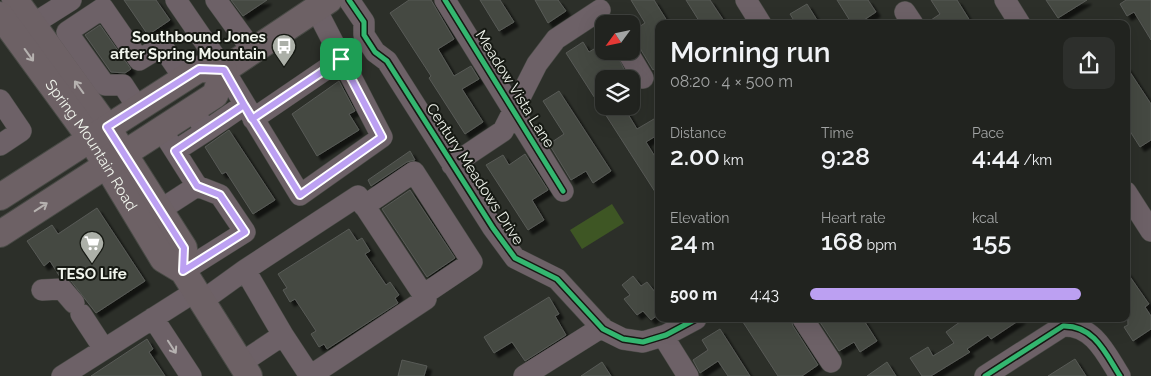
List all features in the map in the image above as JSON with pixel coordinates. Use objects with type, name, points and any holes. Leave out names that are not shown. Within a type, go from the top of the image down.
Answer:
[{"type":"main road","name":"Spring Mountain Road","points":[[15,0],[33,24],[115,159],[163,259],[194,288],[245,369]]},
{"type":"main road","points":[[0,234],[214,95],[224,70],[322,3]]},
{"type":"main road","name":"Spring Mountain Road","points":[[0,15],[98,133]]},
{"type":"main road","points":[[0,197],[199,69],[224,70]]},
{"type":"main road","name":"Spring Mountain Road","points":[[115,159],[160,210],[184,248],[194,288]]},
{"type":"street","points":[[176,0],[224,70],[300,195],[382,137],[341,59],[322,3]]},
{"type":"street","points":[[216,0],[253,51]]},
{"type":"street","name":"Century Meadows Drive","points":[[349,0],[364,22],[373,26],[388,48],[387,61],[452,165],[515,258],[557,279],[602,327],[623,339],[643,342],[663,336],[690,322]]},
{"type":"street","name":"Meadow Vista Lane","points":[[445,0],[563,190]]},
{"type":"street","points":[[746,0],[758,20]]},
{"type":"street","points":[[1005,0],[1018,20]]},
{"type":"street","points":[[33,24],[62,2]]},
{"type":"street","points":[[138,108],[122,85],[105,85],[67,32],[103,8],[139,60],[162,46],[184,78]]},
{"type":"street","points":[[452,165],[503,131],[537,64],[556,39],[601,11]]},
{"type":"street","points":[[175,151],[206,131],[248,112],[341,59]]},
{"type":"street","points":[[633,60],[644,78]]},
{"type":"street","points":[[0,100],[21,131],[0,145]]},
{"type":"street","points":[[192,109],[206,131]]},
{"type":"street","points":[[62,376],[153,318],[194,288],[245,232],[220,195],[197,186],[161,129]]},
{"type":"street","points":[[364,206],[414,172],[472,262],[423,295]]},
{"type":"street","points":[[160,210],[197,186]]},
{"type":"street","points":[[194,288],[245,270],[358,196],[426,300],[310,376],[283,336],[245,270]]},
{"type":"street","points":[[1130,198],[1151,231]]},
{"type":"street","points":[[42,290],[62,289],[104,349]]},
{"type":"street","points":[[153,318],[191,376]]},
{"type":"street","points":[[805,322],[831,362]]},
{"type":"street","points":[[985,376],[1064,326],[1076,326],[1097,340],[1120,376]]},
{"type":"street","points":[[524,376],[602,327]]},
{"type":"street","points":[[245,369],[283,336]]},
{"type":"street","points":[[663,336],[688,376]]},
{"type":"green space","points":[[612,204],[624,223],[582,249],[570,230]]},
{"type":"building","points":[[124,0],[156,0],[170,20],[148,35]]},
{"type":"building","points":[[231,0],[267,0],[243,16]]},
{"type":"building","points":[[409,0],[431,0],[454,39],[438,49],[454,76],[471,66],[479,79],[462,89],[483,122],[465,134],[429,78],[431,76],[390,13]]},
{"type":"building","points":[[480,0],[500,0],[514,22],[499,31]]},
{"type":"building","points":[[535,0],[558,0],[566,11],[548,23]]},
{"type":"building","points":[[631,0],[654,0],[666,20],[655,20],[655,69],[653,70],[640,48],[640,26],[645,23]]},
{"type":"building","points":[[686,0],[710,0],[723,20],[698,20]]},
{"type":"building","points":[[837,0],[868,0],[876,12],[864,20],[850,20]]},
{"type":"building","points":[[931,0],[957,0],[970,20],[931,20],[940,14]]},
{"type":"building","points":[[1046,0],[1087,0],[1058,18]]},
{"type":"building","points":[[1126,0],[1151,0],[1151,40],[1134,12],[1127,16],[1120,4]]},
{"type":"building","points":[[807,4],[817,20],[794,20],[790,14]]},
{"type":"building","points":[[100,25],[131,69],[125,73],[111,72],[85,35]]},
{"type":"building","points":[[583,42],[589,52],[595,48],[595,60],[620,60],[624,70],[595,70],[595,98],[566,53]]},
{"type":"building","points":[[1130,72],[1151,104],[1151,140],[1140,147],[1130,131]]},
{"type":"building","points":[[339,81],[355,111],[349,114],[359,130],[317,156],[292,114]]},
{"type":"building","points":[[559,91],[611,171],[593,183],[586,171],[571,180],[549,144],[564,134],[543,101]]},
{"type":"building","points":[[606,115],[628,115],[637,129],[655,118],[655,136],[646,142],[655,157],[655,192]]},
{"type":"building","points":[[229,130],[275,200],[253,214],[226,172],[222,174],[205,147]]},
{"type":"building","points":[[410,151],[415,160],[407,162],[371,186],[368,180]]},
{"type":"building","points":[[525,154],[548,190],[532,200],[544,220],[528,230],[486,165],[503,155],[509,165]]},
{"type":"building","points":[[410,190],[455,258],[427,277],[382,209]]},
{"type":"building","name":"TESO Life","points":[[97,208],[145,281],[96,313],[71,281],[60,277],[50,261],[44,266],[27,241],[52,225],[58,234]]},
{"type":"building","points":[[349,229],[357,241],[362,238],[370,251],[365,254],[386,285],[390,282],[399,295],[395,298],[398,303],[327,349],[324,344],[319,347],[311,334],[316,331],[295,299],[290,302],[283,290],[287,288],[278,274]]},
{"type":"building","points":[[633,276],[641,286],[647,282],[655,292],[655,317],[651,320],[643,311],[637,315],[624,299],[630,295],[622,285]]},
{"type":"building","points":[[1130,277],[1149,304],[1145,307],[1151,316],[1151,329],[1133,341],[1124,327],[1128,325],[1128,322],[1130,322]]},
{"type":"building","points":[[549,297],[559,314],[555,316],[566,335],[525,361],[512,342],[494,353],[484,337]]},
{"type":"building","points":[[743,322],[792,322],[818,365],[802,376],[778,376]]},
{"type":"building","points":[[820,322],[865,322],[877,341],[860,352],[854,342],[839,351]]},
{"type":"building","points":[[960,322],[1016,322],[991,339],[988,335],[967,349],[970,352],[931,376],[922,376],[910,358],[928,347],[933,356],[954,343],[946,332]]},
{"type":"building","points":[[720,329],[750,376],[728,376],[718,361],[700,373],[693,360],[708,350],[702,340]]},
{"type":"building","points":[[147,339],[153,349],[149,352],[165,376],[91,376]]},
{"type":"building","points":[[1075,359],[1086,376],[1048,376]]},
{"type":"building","points":[[402,360],[427,366],[424,376],[398,376]]},
{"type":"building","points":[[602,362],[611,376],[581,376]]},
{"type":"building","points":[[887,362],[896,376],[867,376]]},
{"type":"cycle path","points":[[349,0],[364,22],[364,35],[375,52],[387,61],[493,228],[515,258],[557,279],[603,329],[623,339],[643,342],[666,335],[690,322]]},
{"type":"cycle path","points":[[445,0],[563,191]]},
{"type":"cycle path","points":[[985,376],[1063,326],[1083,330],[1098,342],[1120,376]]},
{"type":"place","name":"Southbound Jones after Spring Mountain","points":[[284,67]]},
{"type":"place","name":"TESO Life","points":[[92,264]]},
{"type":"route","points":[[341,59],[252,119],[244,105],[224,70],[199,69],[107,127],[184,248],[183,271],[245,232],[220,195],[197,186],[175,151],[244,105],[252,119],[300,195],[382,137],[341,59]]}]
